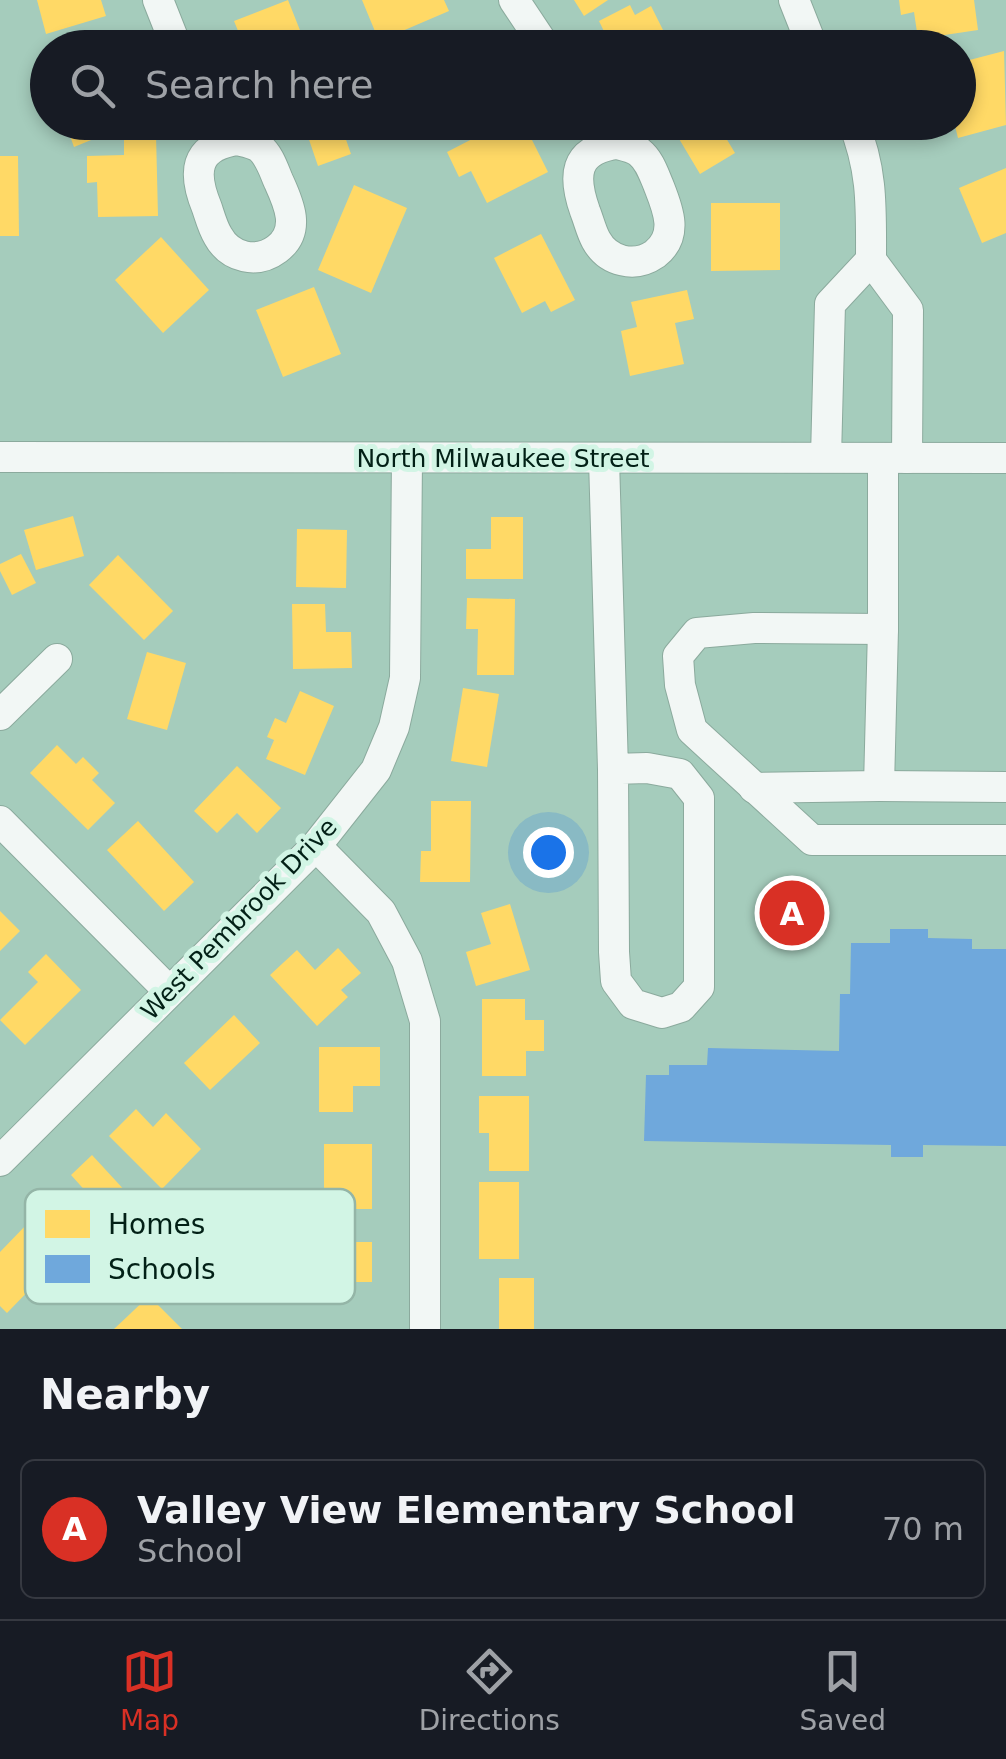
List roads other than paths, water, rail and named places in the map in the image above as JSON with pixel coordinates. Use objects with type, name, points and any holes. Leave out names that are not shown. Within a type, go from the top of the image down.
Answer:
[{"type":"street","points":[[158,0],[170,30]]},
{"type":"street","points":[[514,0],[534,30]]},
{"type":"street","points":[[794,0],[806,30]]},
{"type":"street","points":[[861,140],[870,181],[871,260],[908,310],[883,630],[879,786]]},
{"type":"street","points":[[826,457],[830,304],[871,260]]},
{"type":"street","name":"North Milwaukee Street","points":[[0,457],[1006,458]]},
{"type":"street","name":"West Pembrook Drive","points":[[0,1161],[316,846],[376,770],[394,727],[405,678],[408,458]]},
{"type":"street","points":[[604,458],[616,980],[634,1004],[662,1013],[681,1007],[699,986],[699,798],[680,774],[647,768],[612,769]]},
{"type":"street","points":[[883,630],[754,628],[698,633],[678,656],[680,685],[692,730],[812,840],[1006,840]]},
{"type":"street","points":[[0,715],[57,658]]},
{"type":"street","points":[[754,788],[1006,787]]},
{"type":"street","points":[[0,821],[169,992]]},
{"type":"street","points":[[316,846],[381,912],[406,961],[426,1021],[424,1329]]},
{"type":"place","name":"Valley View Elementary School","points":[[792,913]]}]
